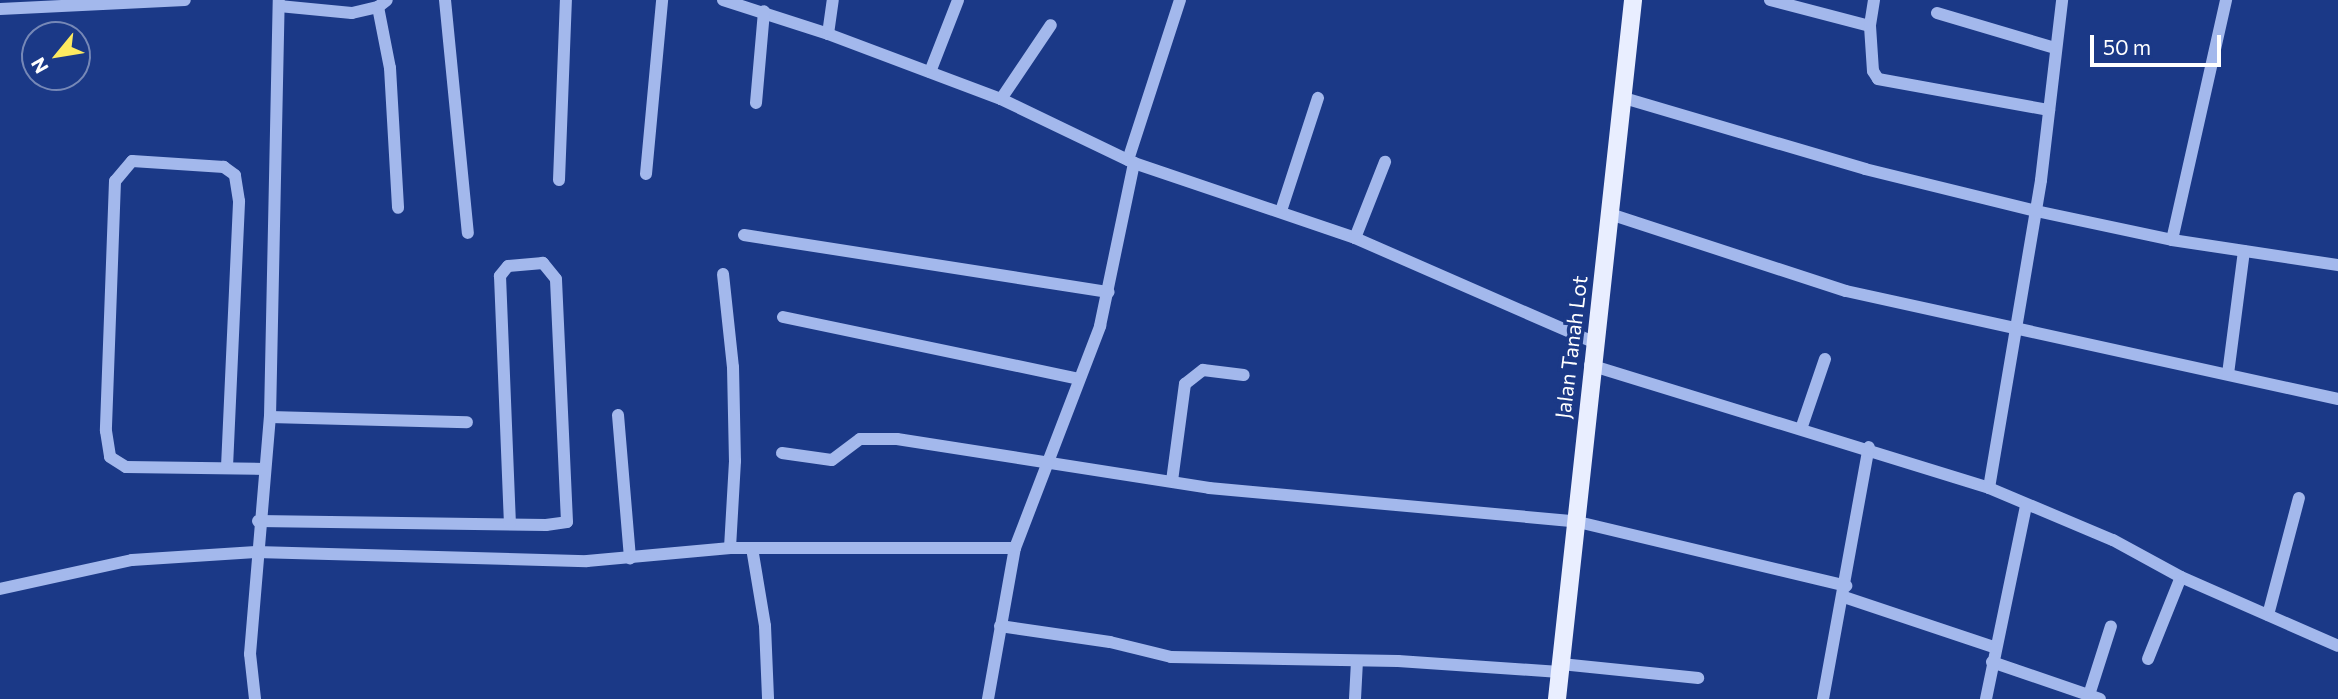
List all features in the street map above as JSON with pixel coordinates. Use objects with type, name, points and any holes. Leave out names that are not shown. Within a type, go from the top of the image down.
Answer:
[{"type":"main road","name":"Jalan Tanah Lot","points":[[1557,699],[1590,365],[1624,98],[1630,1]]},
{"type":"street","points":[[0,9],[185,0]]},
{"type":"street","points":[[445,0],[468,233]]},
{"type":"street","points":[[559,180],[566,0]]},
{"type":"street","points":[[646,174],[662,0]]},
{"type":"street","points":[[723,0],[747,3],[1001,99],[1131,161],[1355,238],[1593,342]]},
{"type":"street","points":[[828,34],[833,0]]},
{"type":"street","points":[[930,72],[958,0]]},
{"type":"street","points":[[988,699],[1015,548],[1043,465],[1079,379],[1109,292],[1131,161],[1180,0]]},
{"type":"street","points":[[1770,0],[1870,26]]},
{"type":"street","points":[[1874,0],[1870,26],[1873,71],[1878,79],[2049,110]]},
{"type":"street","points":[[1989,488],[2014,326],[2036,211],[2062,0]]},
{"type":"street","points":[[2172,240],[2226,0]]},
{"type":"street","points":[[255,699],[250,654],[258,521],[270,416],[279,3],[352,13],[382,4],[390,68],[398,208]]},
{"type":"street","points":[[756,103],[764,10]]},
{"type":"street","points":[[1937,13],[2055,48]]},
{"type":"street","points":[[1001,99],[1051,25]]},
{"type":"street","points":[[1281,211],[1318,98]]},
{"type":"street","points":[[1624,98],[1865,169],[2036,211],[2172,240],[2338,265]]},
{"type":"street","points":[[227,467],[239,201],[235,175],[224,167],[132,161],[115,181],[106,448],[110,457],[125,467],[265,469]]},
{"type":"street","points":[[1355,238],[1385,162]]},
{"type":"street","points":[[1610,214],[1802,279],[2338,399]]},
{"type":"street","points":[[744,235],[1109,292]]},
{"type":"street","points":[[2228,374],[2244,251]]},
{"type":"street","points":[[258,521],[558,524],[570,516],[556,279],[543,263],[508,266],[500,276],[510,523]]},
{"type":"street","points":[[723,274],[733,368],[735,461],[730,548]]},
{"type":"street","points":[[783,317],[1079,379]]},
{"type":"street","points":[[1801,429],[1825,359]]},
{"type":"street","points":[[1590,365],[1869,447],[1989,488],[2113,540],[2181,577],[2338,646]]},
{"type":"street","points":[[1172,481],[1185,384],[1203,370],[1244,375]]},
{"type":"street","points":[[618,415],[630,558]]},
{"type":"street","points":[[270,416],[467,422]]},
{"type":"street","points":[[782,453],[832,460],[866,437],[1043,465],[1172,481],[1375,505],[1574,521],[1845,592],[1996,648]]},
{"type":"street","points":[[1824,699],[1869,447]]},
{"type":"street","points":[[2268,615],[2299,498]]},
{"type":"street","points":[[1986,699],[2026,505]]},
{"type":"street","points":[[0,589],[132,560],[256,552],[587,561],[730,548],[1015,548]]},
{"type":"street","points":[[752,548],[765,626],[768,699]]},
{"type":"street","points":[[2148,659],[2181,577]]},
{"type":"street","points":[[1000,626],[1110,642],[1171,657],[1357,660],[1561,668],[1699,678]]},
{"type":"street","points":[[1993,662],[2094,697],[2111,626]]},
{"type":"street","points":[[1355,699],[1357,660]]}]
